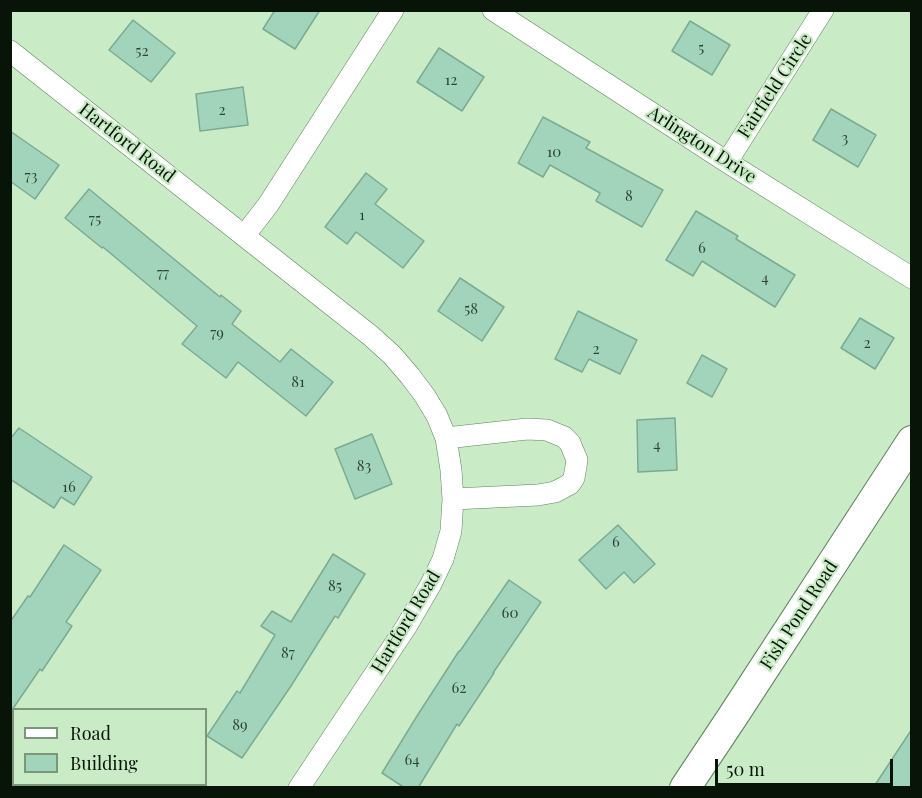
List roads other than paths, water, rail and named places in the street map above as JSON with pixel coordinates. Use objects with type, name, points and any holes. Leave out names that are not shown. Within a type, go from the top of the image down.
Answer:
[{"type":"street","points":[[244,236],[268,205],[393,10]]},
{"type":"street","name":"Arlington Drive","points":[[493,10],[727,162],[912,278]]},
{"type":"street","name":"Fairfield Circle","points":[[727,162],[823,10]]},
{"type":"street","name":"Hartford Road","points":[[10,51],[392,355],[425,396],[446,438],[453,499],[451,531],[443,559],[406,627],[299,788]]},
{"type":"street","points":[[446,438],[527,429],[547,430],[564,437],[570,443],[577,460],[574,478],[570,484],[555,492],[538,495],[453,499]]},
{"type":"street","name":"Fish Pond Road","points":[[685,788],[912,441]]}]
